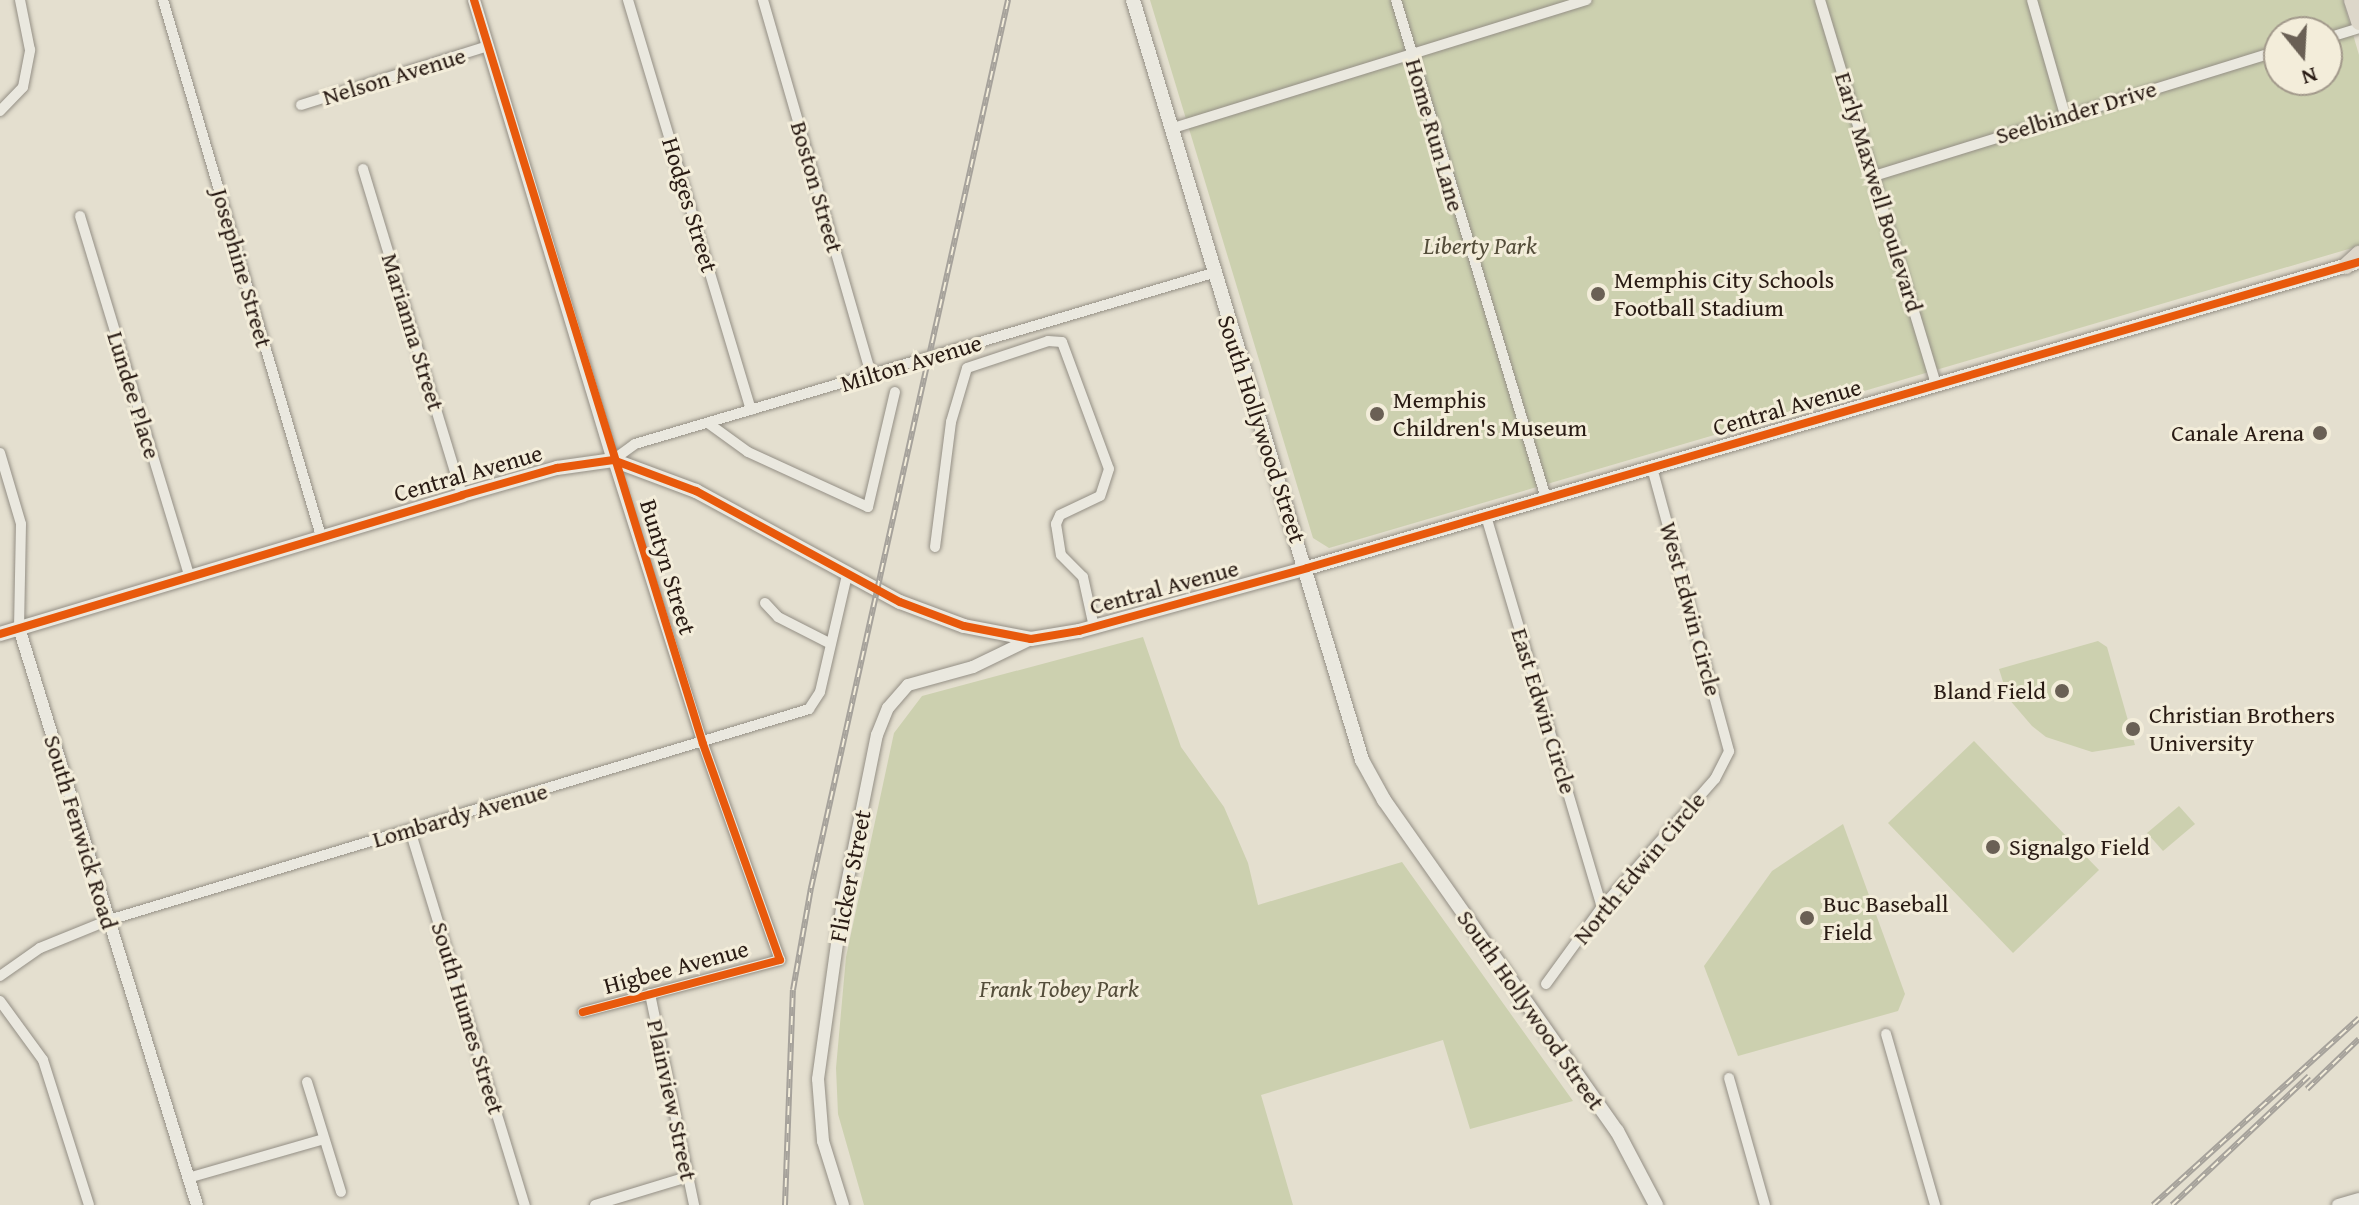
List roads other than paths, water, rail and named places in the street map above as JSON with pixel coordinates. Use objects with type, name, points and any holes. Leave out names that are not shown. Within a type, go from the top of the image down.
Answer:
[{"type":"main road","name":"South Hollywood Street","points":[[1133,0],[1213,273],[1307,568],[1362,760],[1391,810],[1617,1131],[1656,1205]]},
{"type":"main road","points":[[2352,0],[2359,22]]},
{"type":"main road","name":"Central Avenue","points":[[0,634],[189,575],[557,468],[613,460],[696,491],[847,575],[964,626],[1031,639],[1094,627],[1307,568],[2356,262]]},
{"type":"street","points":[[0,111],[23,87],[30,50],[20,0]]},
{"type":"street","name":"Josephine Street","points":[[163,0],[321,536]]},
{"type":"street","name":"Buntyn Street","points":[[474,0],[613,460],[703,744],[780,960]]},
{"type":"street","name":"Hodges Street","points":[[628,0],[751,410]]},
{"type":"street","name":"Boston Street","points":[[763,0],[871,374]]},
{"type":"street","name":"Home Run Lane","points":[[1396,0],[1546,498]]},
{"type":"street","points":[[1170,129],[1587,0]]},
{"type":"street","name":"Early Maxwell Boulevard","points":[[1820,0],[1936,385]]},
{"type":"street","points":[[2032,0],[2065,115]]},
{"type":"street","name":"Nelson Avenue","points":[[301,105],[488,46]]},
{"type":"street","name":"Seelbinder Drive","points":[[1874,176],[2263,56]]},
{"type":"street","name":"Marianna Street","points":[[363,169],[462,495]]},
{"type":"street","name":"Lundee Place","points":[[80,216],[189,575]]},
{"type":"street","name":"Milton Avenue","points":[[613,460],[635,444],[1213,273]]},
{"type":"street","points":[[935,547],[951,422],[967,368],[1048,341],[1062,342],[1109,469],[1100,496],[1060,515],[1056,524],[1061,555],[1083,577],[1094,627]]},
{"type":"street","points":[[708,423],[748,452],[868,507],[895,392]]},
{"type":"street","name":"South Fenwick Road","points":[[0,453],[21,524],[19,628],[197,1205]]},
{"type":"street","name":"West Edwin Circle","points":[[1652,467],[1729,751]]},
{"type":"street","name":"East Edwin Circle","points":[[1486,516],[1602,907]]},
{"type":"street","points":[[765,603],[778,617],[831,644],[847,575]]},
{"type":"street","name":"Flicker Street","points":[[843,1205],[823,1141],[818,1079],[842,908],[877,735],[888,708],[908,685],[973,667],[1031,639]]},
{"type":"street","name":"Lombardy Avenue","points":[[0,976],[40,948],[109,920],[703,744],[810,708],[820,692],[831,644]]},
{"type":"street","name":"North Edwin Circle","points":[[1546,984],[1602,907],[1715,779],[1729,751]]},
{"type":"street","name":"South Humes Street","points":[[410,830],[525,1205]]},
{"type":"street","name":"Higbee Avenue","points":[[583,1012],[780,960]]},
{"type":"street","name":"Plainview Street","points":[[650,994],[694,1205]]},
{"type":"street","points":[[0,1001],[43,1060],[89,1205]]},
{"type":"street","points":[[1886,1034],[1935,1205]]},
{"type":"street","points":[[1729,1078],[1765,1205]]},
{"type":"street","points":[[307,1082],[341,1192]]},
{"type":"street","points":[[188,1178],[324,1139]]},
{"type":"street","points":[[595,1205],[687,1177]]},
{"type":"street","points":[[2338,1205],[2359,1199]]},
{"type":"railway","points":[[785,1205],[793,990],[811,888],[1008,0]]},
{"type":"railway","points":[[2153,1205],[2359,1018]]},
{"type":"railway","points":[[2307,1089],[2359,1039]]},
{"type":"railway","points":[[2172,1205],[2309,1076]]},
{"type":"place","name":"Memphis City Schools Football Stadium","points":[[1598,294]]},
{"type":"place","name":"Memphis Children's Museum","points":[[1377,414]]},
{"type":"place","name":"Canale Arena","points":[[2320,433]]},
{"type":"place","name":"Bland Field","points":[[2062,691]]},
{"type":"place","name":"Christian Brothers University","points":[[2133,729]]},
{"type":"place","name":"Signalgo Field","points":[[1993,847]]},
{"type":"place","name":"Buc Baseball Field","points":[[1807,918]]},
{"type":"park label","name":"Liberty Park","points":[[1480,246]]},
{"type":"park label","name":"Frank Tobey Park","points":[[1059,989]]}]
